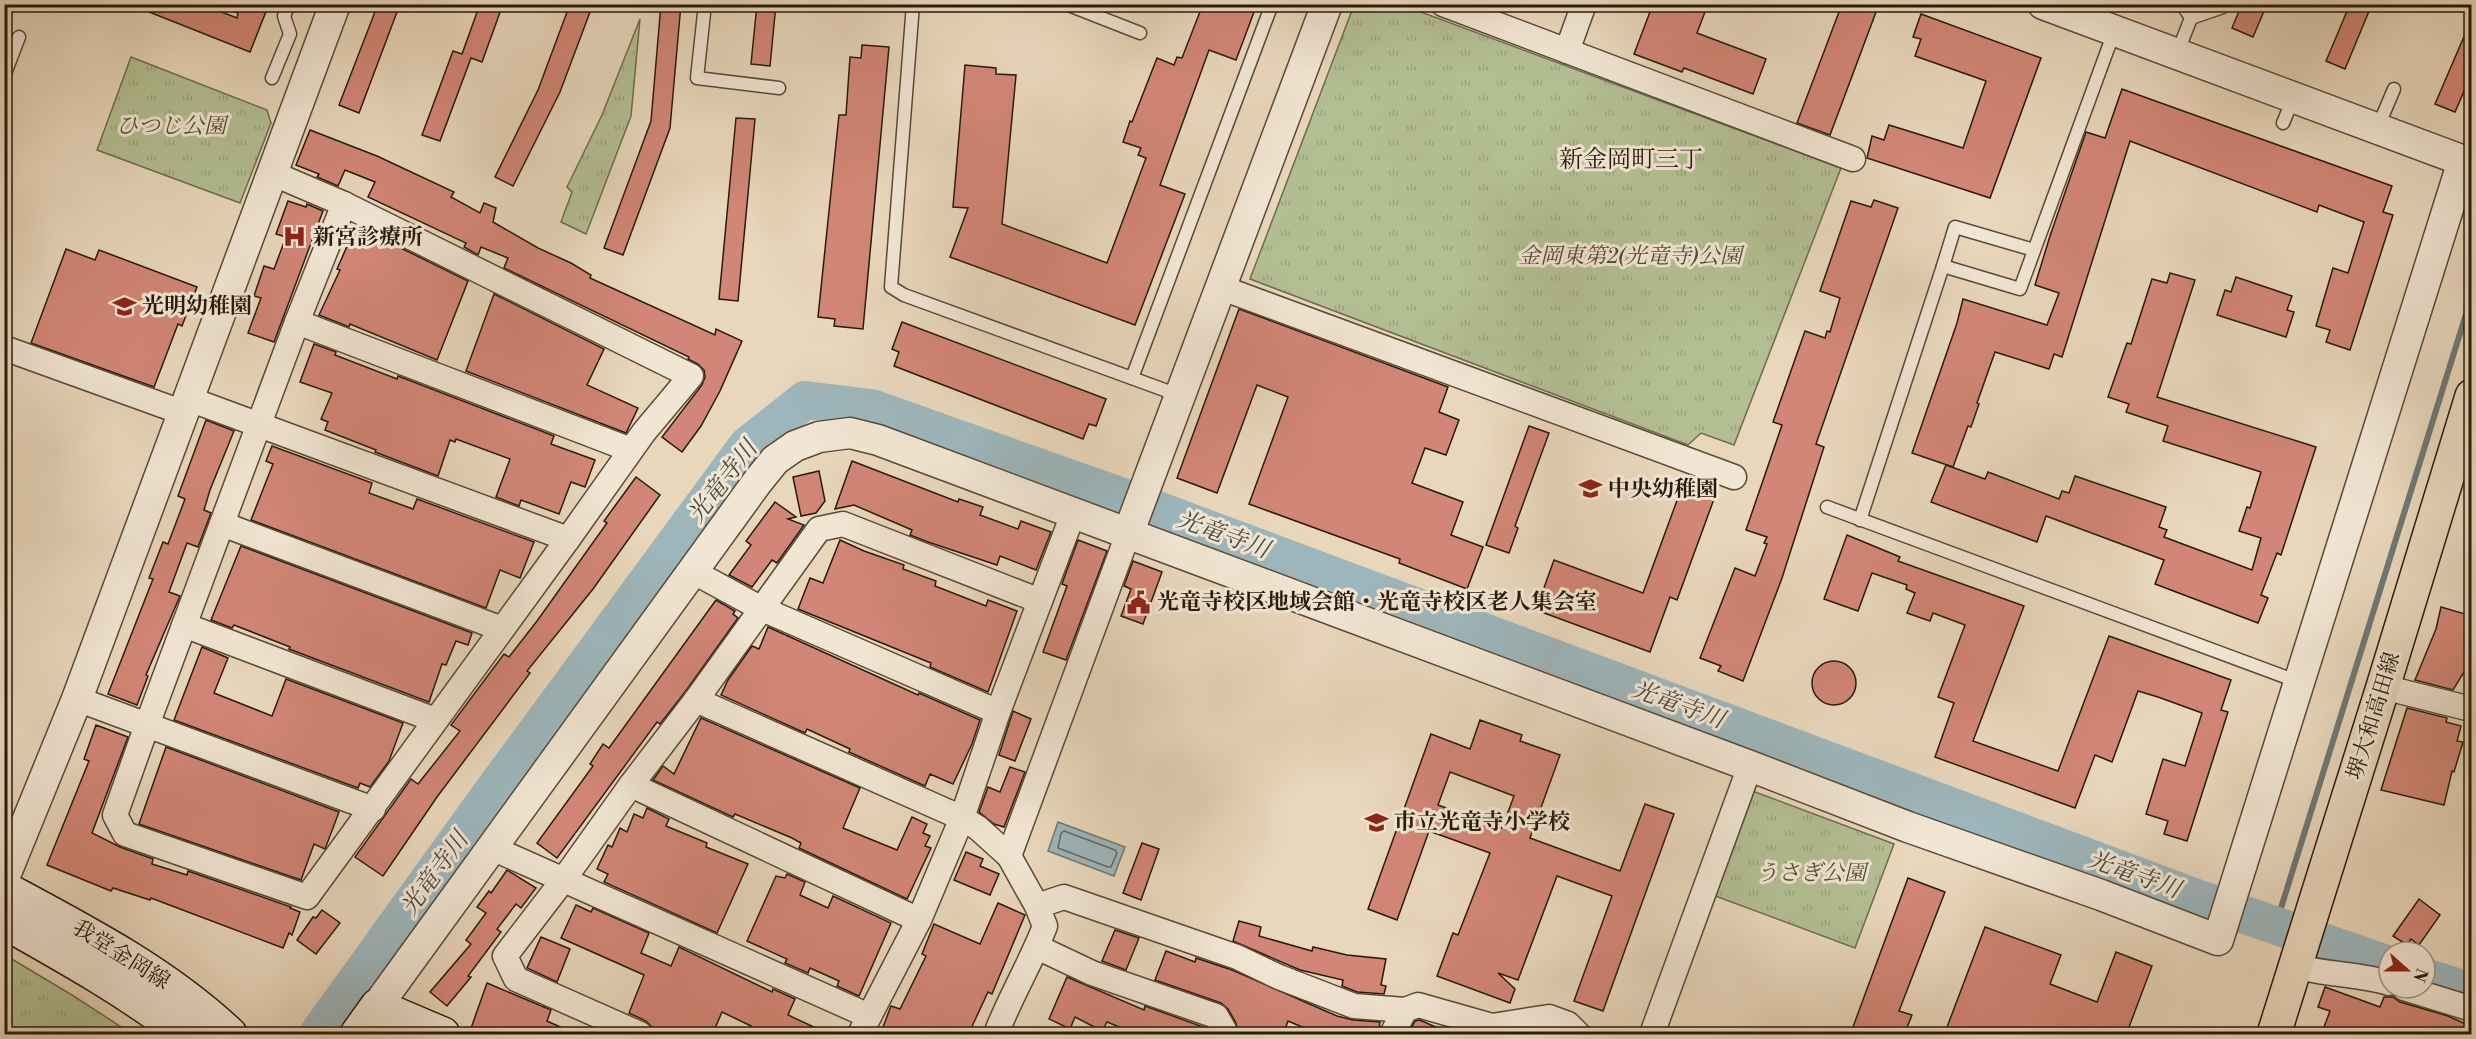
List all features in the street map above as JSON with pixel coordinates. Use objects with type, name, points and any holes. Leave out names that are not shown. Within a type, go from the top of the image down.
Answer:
[{"type":"main road","name":"堺大和高田線","points":[[2274,1035],[2472,396]]},
{"type":"main road","name":"我堂金岡線","points":[[4,888],[128,956],[175,989],[230,1035]]},
{"type":"main road","name":"我堂金岡線","points":[[4,922],[58,951],[155,1013],[183,1035]]},
{"type":"main road","points":[[357,1035],[377,1006],[443,1035]]},
{"type":"street","points":[[4,878],[77,699],[274,174],[335,4]]},
{"type":"street","points":[[1009,856],[1327,4]]},
{"type":"street","points":[[1443,4],[1853,159]]},
{"type":"street","points":[[1567,51],[1584,4]]},
{"type":"street","points":[[377,1006],[775,460],[795,446],[819,437],[850,433],[878,440],[1073,514],[1136,512],[1750,766],[1908,827],[2101,895],[2218,940],[2467,163],[2377,130],[2288,111],[2176,56],[2043,4]]},
{"type":"street","points":[[274,174],[344,204],[691,376],[631,450],[307,897],[125,834],[115,815],[297,322],[344,204]]},
{"type":"street","points":[[1222,288],[1734,477]]},
{"type":"street","points":[[297,322],[631,450]]},
{"type":"street","points":[[4,348],[187,406],[260,424],[568,539]]},
{"type":"street","points":[[492,848],[564,879],[865,1025],[919,920],[962,818],[998,712],[1073,514]]},
{"type":"street","points":[[222,524],[502,629]]},
{"type":"street","points":[[640,1035],[516,979],[505,956],[696,700],[819,529],[843,524],[1040,601]]},
{"type":"street","points":[[692,571],[760,608],[998,712]]},
{"type":"street","points":[[184,625],[435,720]]},
{"type":"street","points":[[2383,687],[2467,708],[2472,706]]},
{"type":"street","points":[[77,699],[372,809]]},
{"type":"street","points":[[696,700],[962,818],[978,828],[1009,856],[1037,906],[1045,926],[1037,947],[1007,1005],[996,1035]]},
{"type":"street","points":[[1652,1035],[1750,766]]},
{"type":"street","points":[[631,785],[919,920]]},
{"type":"street","points":[[1037,906],[1064,897],[1237,957],[1279,977],[1354,1006],[1405,1010],[1418,1005],[1492,1026],[1549,1017],[1568,1024],[1578,1035]]},
{"type":"street","points":[[1037,947],[1092,973],[1216,1016],[1224,1030],[1223,1035]]},
{"type":"street","points":[[2297,962],[2318,972],[2377,979]]},
{"type":"street","points":[[2437,998],[2472,1009]]},
{"type":"street","points":[[1392,1035],[1405,1010]]},
{"type":"lane","points":[[272,78],[290,34],[284,16],[289,4]]},
{"type":"lane","points":[[705,4],[697,78],[779,88]]},
{"type":"lane","points":[[913,4],[891,287],[904,294],[1181,396]]},
{"type":"lane","points":[[1066,4],[1140,33]]},
{"type":"lane","points":[[1132,378],[1272,4]]},
{"type":"lane","points":[[2182,4],[2191,18]]},
{"type":"lane","points":[[2176,56],[2191,18],[2223,7],[2224,4]]},
{"type":"lane","points":[[1943,266],[2020,289],[2114,32]]},
{"type":"lane","points":[[4,76],[19,37]]},
{"type":"lane","points":[[2377,130],[2394,89]]},
{"type":"lane","points":[[1860,520],[1955,227],[2034,250]]},
{"type":"lane","points":[[1827,507],[2300,682]]},
{"type":"green space","name":"金岡東第2(光竜寺)公園","points":[[1354,5],[1402,5],[1841,168],[1734,445],[1701,433],[1688,445],[1250,279]]},
{"type":"green space","points":[[640,19],[631,116],[586,234],[561,222],[572,192],[567,187],[602,115]]},
{"type":"green space","name":"ひつじ公園","points":[[131,57],[267,110],[271,123],[240,203],[97,150]]},
{"type":"green space","name":"うさぎ公園","points":[[1750,790],[1894,844],[1855,948],[1710,894]]},
{"type":"green space","points":[[5,955],[72,995],[132,1034],[5,1034]]},
{"type":"water","points":[[1058,822],[1125,847],[1114,876],[1048,851]]},
{"type":"building","points":[[129,4],[201,4],[237,18],[238,13],[219,6],[220,4],[269,4],[250,52]]},
{"type":"building","points":[[378,4],[400,4],[359,113],[339,105]]},
{"type":"building","points":[[480,4],[503,4],[482,62],[471,58],[440,141],[422,135],[453,51],[462,54]]},
{"type":"building","points":[[570,4],[593,4],[560,92],[513,186],[495,177],[538,90]]},
{"type":"building","points":[[661,4],[681,4],[670,128],[623,255],[604,248],[651,121]]},
{"type":"building","points":[[757,4],[776,4],[770,66],[751,64]]},
{"type":"building","points":[[1203,4],[1257,4],[1236,60],[1209,50],[1160,185],[1185,194],[1135,325],[950,257],[968,208],[953,207],[965,65],[996,68],[996,74],[1016,75],[1002,224],[1107,263],[1146,158],[1138,155],[1141,148],[1123,142],[1130,121],[1132,122],[1157,58],[1174,65],[1177,57],[1182,58]]},
{"type":"building","points":[[1653,4],[1708,4],[1697,33],[1766,59],[1753,94],[1684,68],[1682,72],[1634,54]]},
{"type":"building","points":[[1842,4],[1879,4],[1830,135],[1797,123]]},
{"type":"building","points":[[2242,4],[2267,4],[2253,37],[2232,28]]},
{"type":"building","points":[[2350,4],[2372,4],[2345,69],[2326,61]]},
{"type":"building","points":[[1921,14],[2041,58],[1990,198],[1867,158],[1872,136],[1884,140],[1889,125],[1963,148],[1986,81],[1915,56],[1921,39],[1913,37]]},
{"type":"building","points":[[2472,18],[2472,73],[2455,112],[2435,104]]},
{"type":"building","points":[[862,45],[889,47],[863,329],[834,326],[835,319],[818,317],[839,115],[846,115],[850,57],[861,58]]},
{"type":"building","points":[[2122,89],[2392,186],[2383,212],[2393,215],[2350,350],[2326,342],[2330,330],[2316,326],[2333,268],[2348,273],[2364,222],[2319,205],[2317,212],[2130,141],[2062,357],[2054,354],[2049,369],[1995,352],[1971,427],[1968,426],[1953,467],[1912,453],[1957,323],[1963,299],[2047,325],[2059,293],[2035,285],[2050,236],[2086,132],[2105,138]]},
{"type":"building","points":[[736,118],[755,119],[738,301],[719,299]]},
{"type":"building","points":[[310,130],[377,156],[454,192],[451,197],[480,213],[484,203],[496,208],[493,222],[538,248],[571,263],[591,275],[590,278],[715,335],[716,329],[742,341],[720,391],[701,426],[682,452],[662,437],[702,385],[705,377],[704,370],[698,364],[688,359],[689,357],[504,268],[508,258],[481,247],[478,255],[464,247],[466,243],[368,197],[375,182],[345,170],[338,186],[317,177],[319,174],[296,165]]},
{"type":"building","points":[[1874,200],[1898,208],[1816,444],[1824,447],[1782,578],[1743,681],[1718,671],[1721,666],[1700,658],[1735,568],[1755,576],[1767,544],[1764,543],[1767,537],[1746,530],[1782,425],[1773,422],[1805,331],[1825,338],[1827,331],[1830,332],[1840,298],[1820,291],[1851,201],[1871,207]]},
{"type":"building","points":[[288,201],[306,207],[307,204],[323,211],[274,342],[248,333],[261,298],[254,296],[264,266],[274,269],[286,237],[276,234]]},
{"type":"building","points":[[356,226],[468,281],[437,360],[350,324],[349,327],[319,315],[340,270],[337,269]]},
{"type":"building","points":[[66,249],[95,260],[99,250],[197,287],[182,326],[178,324],[154,387],[31,343]]},
{"type":"building","points":[[2170,273],[2195,280],[2157,397],[2316,447],[2281,555],[2277,553],[2261,595],[2268,598],[2258,623],[2155,584],[2164,560],[2046,516],[2037,542],[1931,502],[1946,465],[1985,479],[1988,472],[2059,499],[2062,491],[2069,493],[2075,476],[2166,507],[2159,527],[2167,530],[2164,537],[2252,570],[2261,538],[2239,531],[2247,507],[2250,508],[2261,472],[2163,441],[2168,426],[2126,412],[2129,404],[2108,397],[2127,343],[2131,344],[2152,279],[2167,283]]},
{"type":"building","points":[[2236,277],[2292,296],[2287,310],[2294,312],[2286,337],[2217,315],[2225,290],[2231,292]]},
{"type":"building","points":[[494,294],[604,349],[587,385],[638,408],[626,433],[466,371]]},
{"type":"building","points":[[1239,309],[1448,387],[1439,412],[1459,420],[1446,455],[1425,448],[1412,483],[1463,502],[1451,535],[1483,547],[1467,589],[1399,563],[1400,559],[1249,504],[1288,397],[1257,385],[1217,493],[1177,478]]},
{"type":"building","points":[[902,322],[1106,399],[1096,426],[1089,424],[1083,439],[894,366],[899,352],[892,349]]},
{"type":"building","points":[[314,344],[336,352],[335,355],[397,379],[398,376],[554,436],[551,444],[595,460],[585,487],[571,482],[559,514],[521,500],[519,506],[496,497],[510,459],[456,439],[455,442],[450,440],[438,476],[325,430],[328,422],[321,419],[332,393],[300,382]]},
{"type":"building","points":[[206,420],[234,431],[210,490],[204,510],[211,513],[198,547],[187,543],[169,592],[180,596],[146,675],[148,676],[137,705],[108,694],[153,579],[149,578],[163,542],[168,544],[185,499],[178,496]]},
{"type":"building","points":[[1529,426],[1549,433],[1515,526],[1518,528],[1509,553],[1486,545]]},
{"type":"building","points":[[272,446],[372,483],[369,493],[413,509],[417,499],[534,542],[520,578],[500,570],[486,608],[251,520],[273,464],[266,461]]},
{"type":"building","points":[[852,461],[958,502],[959,499],[983,507],[980,515],[1018,529],[1021,521],[1051,532],[1036,570],[1000,556],[997,565],[928,542],[910,535],[912,530],[854,505],[835,509]]},
{"type":"building","points":[[819,471],[825,501],[816,513],[801,516],[793,477]]},
{"type":"building","points":[[1686,476],[1718,488],[1677,600],[1670,597],[1650,652],[1536,610],[1554,560],[1643,593]]},
{"type":"building","points":[[636,477],[660,495],[593,589],[527,671],[530,673],[437,797],[383,876],[355,857],[411,779],[418,784],[460,731],[451,725],[504,654],[509,657],[537,621],[607,523],[604,521]]},
{"type":"building","points":[[775,502],[796,517],[788,519],[804,525],[777,563],[772,560],[752,587],[729,575],[751,545],[746,541]]},
{"type":"building","points":[[1847,535],[1900,557],[1898,561],[2024,606],[1973,741],[2058,771],[2109,636],[2231,680],[2221,710],[2228,712],[2187,841],[2164,834],[2168,821],[2146,814],[2163,759],[2185,766],[2202,713],[2158,697],[2138,691],[2112,762],[2095,755],[2075,808],[1935,757],[1954,703],[1938,697],[1965,625],[1933,613],[1930,621],[1907,613],[1915,593],[1906,589],[1907,585],[1872,573],[1858,611],[1824,599]]},
{"type":"building","points":[[840,540],[904,565],[903,569],[936,581],[935,586],[986,606],[988,600],[1017,611],[988,692],[930,667],[931,663],[798,609],[810,578],[823,583]]},
{"type":"building","points":[[1078,540],[1107,551],[1066,660],[1043,652],[1067,586],[1062,584]]},
{"type":"building","points":[[241,546],[472,633],[468,645],[456,641],[446,665],[442,664],[429,702],[289,649],[290,647],[234,625],[232,628],[211,620]]},
{"type":"building","name":"光竜寺校区地域会館・光竜寺校区老人集会室","points":[[1133,561],[1162,572],[1143,624],[1121,616],[1131,589],[1124,586]]},
{"type":"building","points":[[716,600],[735,611],[733,614],[738,618],[685,692],[660,724],[657,722],[557,858],[537,843],[593,766],[590,764],[603,744],[609,748]]},
{"type":"building","points":[[2441,607],[2472,616],[2472,659],[2453,690],[2415,680],[2436,629]]},
{"type":"building","points":[[768,627],[918,695],[919,693],[980,720],[972,744],[953,784],[930,774],[925,786],[849,752],[850,749],[807,729],[805,733],[721,695],[728,680],[752,646],[759,649]]},
{"type":"building","points":[[202,647],[228,658],[214,693],[272,716],[286,679],[403,723],[389,761],[370,787],[360,783],[358,788],[174,720]]},
{"type":"building","points":[[1834,661],[1850,667],[1856,683],[1850,699],[1834,705],[1818,699],[1812,683],[1818,667]]},
{"type":"building","points":[[2407,708],[2447,718],[2446,722],[2461,726],[2457,741],[2463,742],[2454,772],[2452,771],[2444,805],[2381,790]]},
{"type":"building","points":[[1013,711],[1031,719],[1015,761],[999,755]]},
{"type":"building","points":[[701,718],[860,788],[843,828],[897,850],[912,817],[927,824],[923,833],[930,836],[925,846],[931,848],[907,899],[799,848],[801,843],[792,838],[735,814],[733,817],[653,780],[663,766],[674,774]]},
{"type":"building","points":[[1480,720],[1522,735],[1520,741],[1560,755],[1530,838],[1620,871],[1645,804],[1674,814],[1603,1011],[1574,1001],[1612,896],[1557,876],[1518,980],[1498,973],[1515,989],[1510,1003],[1437,976],[1453,933],[1458,935],[1490,853],[1429,831],[1397,920],[1368,909],[1431,734],[1470,749]],"holes":[[[1450,772],[1514,796],[1502,828],[1438,805]]]},
{"type":"building","points":[[96,725],[128,737],[92,833],[120,847],[153,859],[152,864],[187,875],[188,871],[300,912],[292,935],[289,933],[283,948],[151,898],[150,900],[113,888],[111,891],[47,865],[89,761],[84,759]]},
{"type":"building","points":[[166,747],[339,812],[325,849],[314,844],[301,880],[139,824]]},
{"type":"building","points":[[1010,767],[1025,772],[1004,827],[994,824],[979,812],[988,787],[1000,792]]},
{"type":"building","points":[[647,808],[669,819],[666,826],[707,843],[706,847],[748,864],[717,933],[604,882],[608,874],[597,869],[608,845],[612,847],[620,828],[627,832],[634,814],[643,818]]},
{"type":"building","points":[[1142,843],[1159,849],[1141,900],[1123,893]]},
{"type":"building","points":[[966,852],[983,859],[980,866],[999,874],[990,895],[954,880]]},
{"type":"building","points":[[507,870],[536,888],[521,908],[516,904],[497,929],[501,932],[468,976],[471,977],[447,1006],[430,992],[471,944],[466,940],[486,913],[477,907],[489,891],[491,893]]},
{"type":"building","points":[[787,874],[805,882],[800,895],[828,908],[833,896],[891,923],[859,996],[837,986],[839,981],[810,968],[808,973],[785,963],[787,959],[747,941],[776,876],[785,878]]},
{"type":"building","points":[[1908,878],[1945,892],[1899,1011],[1912,1015],[1904,1035],[1850,1035]]},
{"type":"building","points":[[2419,899],[2440,915],[2422,940],[2399,940],[2393,936]]},
{"type":"building","points":[[998,903],[1025,915],[992,994],[988,992],[968,1035],[880,1035],[891,1006],[900,1009],[926,956],[922,954],[934,924],[980,944]]},
{"type":"building","points":[[576,905],[591,912],[593,908],[649,933],[641,953],[671,966],[679,947],[772,992],[773,989],[795,999],[788,1015],[831,1035],[748,1035],[751,1026],[722,1012],[712,1035],[671,1035],[652,1027],[646,1021],[629,1013],[644,975],[561,938]]},
{"type":"building","points":[[322,910],[340,923],[316,954],[297,940],[313,917],[316,918]]},
{"type":"building","points":[[1239,921],[1261,927],[1259,936],[1312,951],[1313,947],[1347,955],[1386,959],[1381,985],[1386,986],[1384,994],[1357,992],[1342,986],[1343,980],[1300,970],[1233,941]]},
{"type":"building","points":[[1985,927],[2061,955],[2050,984],[2097,1002],[2116,952],[2152,966],[2126,1035],[1944,1035]]},
{"type":"building","points":[[1115,930],[1139,938],[1126,970],[1102,961]]},
{"type":"building","points":[[541,937],[570,949],[557,982],[527,968]]},
{"type":"building","points":[[1166,951],[1195,962],[1196,958],[1232,970],[1337,1016],[1380,1022],[1378,1035],[1321,1035],[1288,1021],[1283,1035],[1238,1035],[1236,1023],[1228,1009],[1221,1003],[1155,980]]},
{"type":"building","points":[[1067,977],[1144,1010],[1145,1006],[1206,1028],[1209,1035],[1139,1035],[1107,1022],[1102,1031],[1075,1017],[1070,1029],[1049,1019]]},
{"type":"building","points":[[487,983],[551,1010],[547,1021],[578,1035],[479,1035],[470,1031]]},
{"type":"building","points":[[2325,987],[2380,1007],[2383,1000],[2397,1000],[2448,1016],[2472,1027],[2472,1035],[2321,1035],[2330,1011],[2318,1007]]},
{"type":"building","points":[[1419,1020],[1454,1035],[1408,1035],[1415,1021]]},
{"type":"waterway","points":[[2278,927],[2281,908],[2472,295]]},
{"type":"waterway","name":"光竜寺川","points":[[318,1034],[485,802],[747,446],[805,400],[871,408],[1117,495],[2202,900],[2377,961]]},
{"type":"waterway","name":"光竜寺川","points":[[2437,981],[2472,992]]},
{"type":"place","name":"新宮診療所","points":[[295,237]]},
{"type":"place","name":"光明幼稚園","points":[[124,306]]},
{"type":"place","name":"中央幼稚園","points":[[1590,489]]},
{"type":"place","name":"光竜寺校区地域会館・光竜寺校区老人集会室","points":[[1139,602]]},
{"type":"place","name":"市立光竜寺小学校","points":[[1376,822]]},
{"type":"district","name":"新金岡町三丁","points":[[1631,160]]}]
